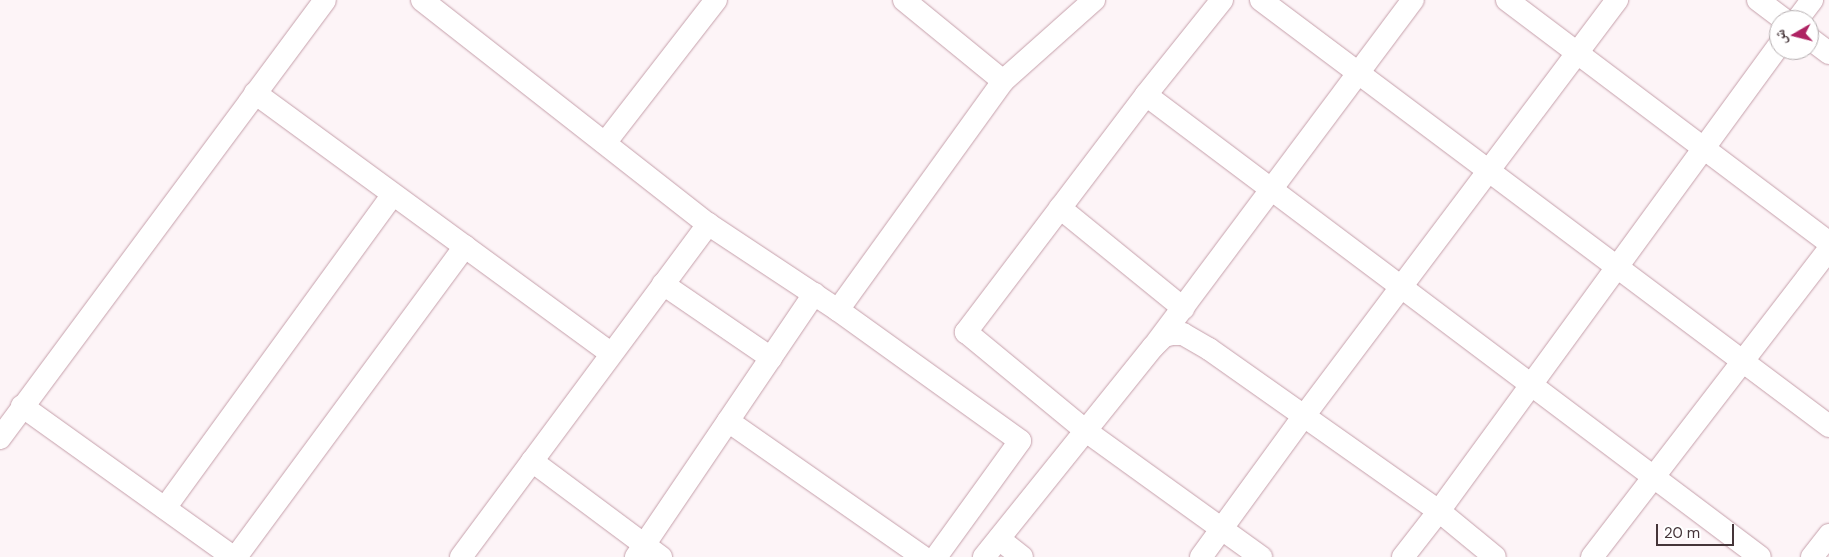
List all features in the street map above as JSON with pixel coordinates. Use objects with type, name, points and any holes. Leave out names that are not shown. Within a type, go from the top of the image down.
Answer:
[{"type":"street","points":[[0,438],[324,0]]},
{"type":"street","points":[[422,0],[708,224],[838,310],[1020,441],[936,557]]},
{"type":"street","points":[[606,143],[716,0]]},
{"type":"street","points":[[904,0],[1003,81]]},
{"type":"street","points":[[838,310],[1003,81],[1094,0]]},
{"type":"street","points":[[1222,0],[1146,95],[966,332],[1086,431],[1261,557]]},
{"type":"street","points":[[1262,0],[1829,426]]},
{"type":"street","points":[[984,557],[1153,347],[1413,0]]},
{"type":"street","points":[[1507,0],[1829,243]]},
{"type":"street","points":[[1201,557],[1304,416],[1617,0]]},
{"type":"street","points":[[1758,0],[1772,10]]},
{"type":"street","points":[[1403,557],[1439,512],[1769,59]]},
{"type":"street","points":[[255,93],[611,354]]},
{"type":"street","points":[[1146,95],[1760,557]]},
{"type":"street","points":[[165,508],[392,195]]},
{"type":"street","points":[[1060,208],[1183,308]]},
{"type":"street","points":[[461,557],[708,224]]},
{"type":"street","points":[[22,406],[235,557],[465,246]]},
{"type":"street","points":[[1592,557],[1829,248]]},
{"type":"street","points":[[663,284],[771,358]]},
{"type":"street","points":[[532,461],[647,553],[728,421],[814,294]]},
{"type":"street","points":[[1153,347],[1164,336],[1183,334],[1209,349],[1439,512],[1495,557]]},
{"type":"street","points":[[728,421],[923,557]]},
{"type":"street","points":[[1812,557],[1829,535]]},
{"type":"street","points":[[999,539],[1022,557]]}]
